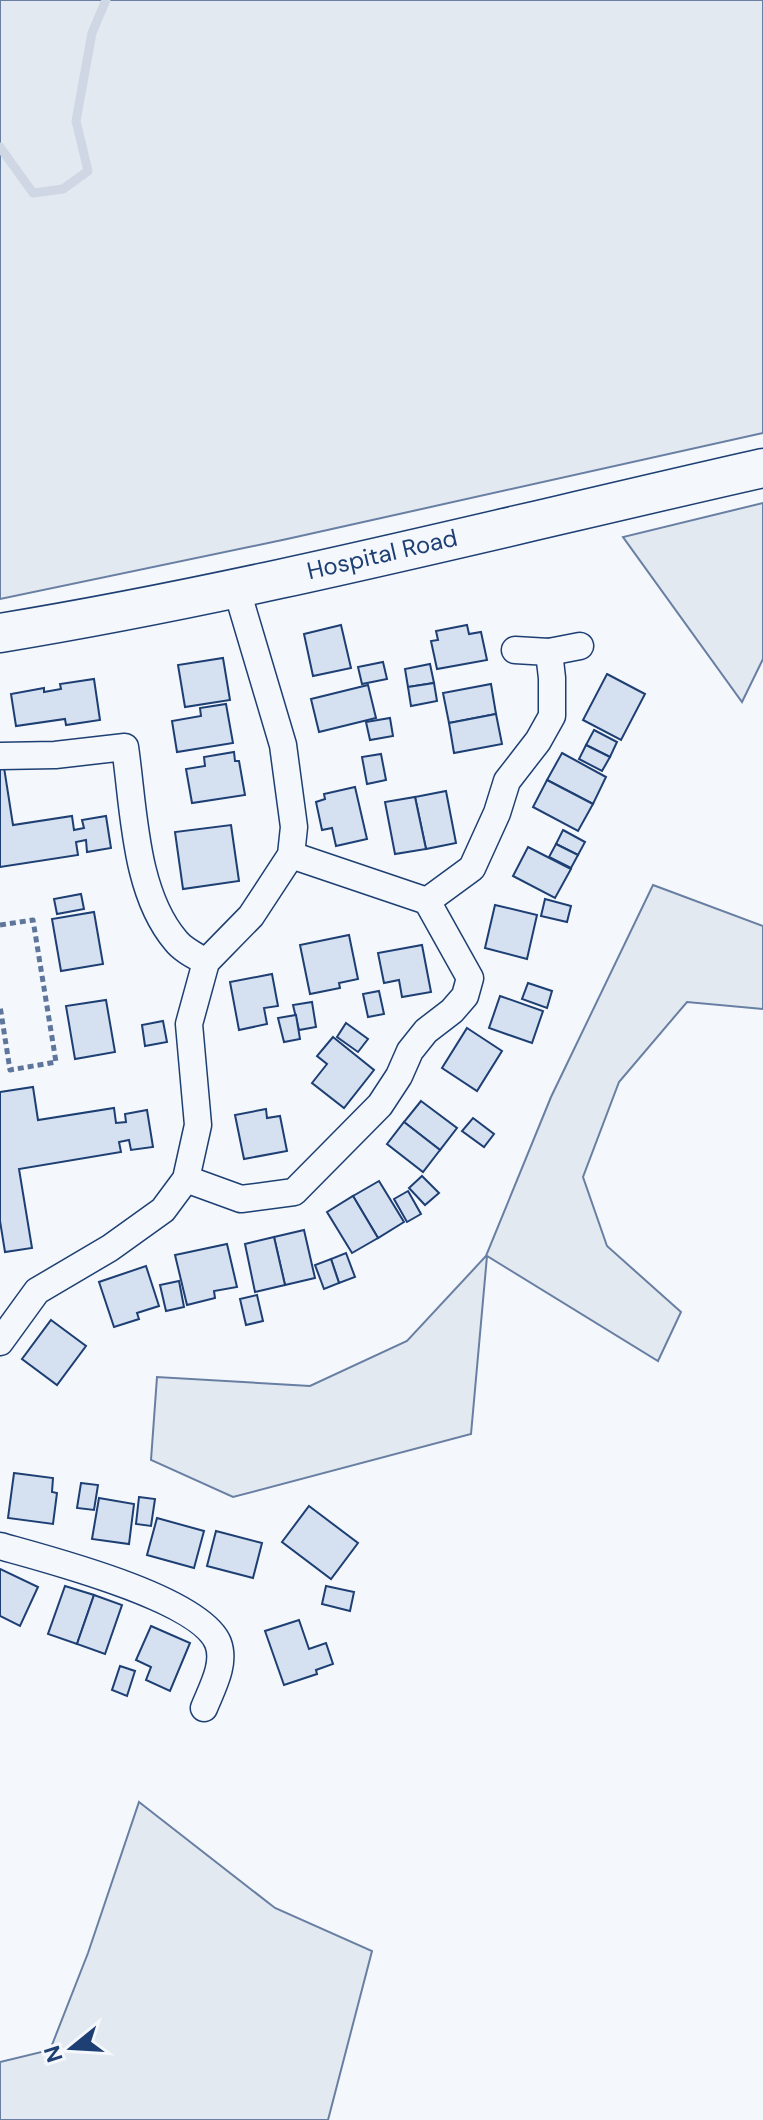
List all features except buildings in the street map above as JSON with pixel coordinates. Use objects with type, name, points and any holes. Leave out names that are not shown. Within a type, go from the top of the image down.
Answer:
[{"type":"main road","name":"Hospital Road","points":[[0,633],[95,618],[763,468]]},
{"type":"street","points":[[0,1342],[37,1291],[110,1248],[163,1210],[186,1179],[198,1125],[189,1024],[206,962],[251,916],[291,855],[294,827],[283,745],[236,587]]},
{"type":"street","points":[[515,650],[549,652],[580,646]]},
{"type":"street","points":[[427,901],[472,868],[497,813],[507,781],[538,741],[552,716],[549,652]]},
{"type":"street","points":[[0,756],[55,755],[125,747],[143,873],[157,914],[177,943],[206,962]]},
{"type":"street","points":[[186,1179],[241,1199],[294,1192],[380,1105],[399,1076],[410,1051],[426,1031],[452,1011],[465,996],[470,978],[427,901],[291,855]]},
{"type":"street","points":[[0,1546],[114,1579],[168,1604],[209,1629],[219,1645],[219,1670],[204,1708]]},
{"type":"path","points":[[0,925],[33,920],[56,1062],[10,1070],[0,1006]]},
{"type":"shaded area","points":[[0,0],[763,0],[763,433],[0,599]]},
{"type":"shaded area","points":[[763,503],[763,659],[742,702],[623,537]]},
{"type":"shaded area","points":[[653,885],[763,926],[763,1009],[687,1002],[619,1082],[583,1177],[607,1246],[681,1312],[658,1361],[487,1256],[471,1434],[233,1497],[151,1460],[157,1377],[310,1386],[407,1341],[486,1256],[551,1097]]},
{"type":"shaded area","points":[[139,1802],[275,1908],[372,1951],[328,2120],[0,2120],[0,2062],[50,2050],[88,1953]]},
{"type":"waterway","points":[[0,147],[33,193],[63,189],[88,171],[76,121],[92,33],[106,0]]}]
